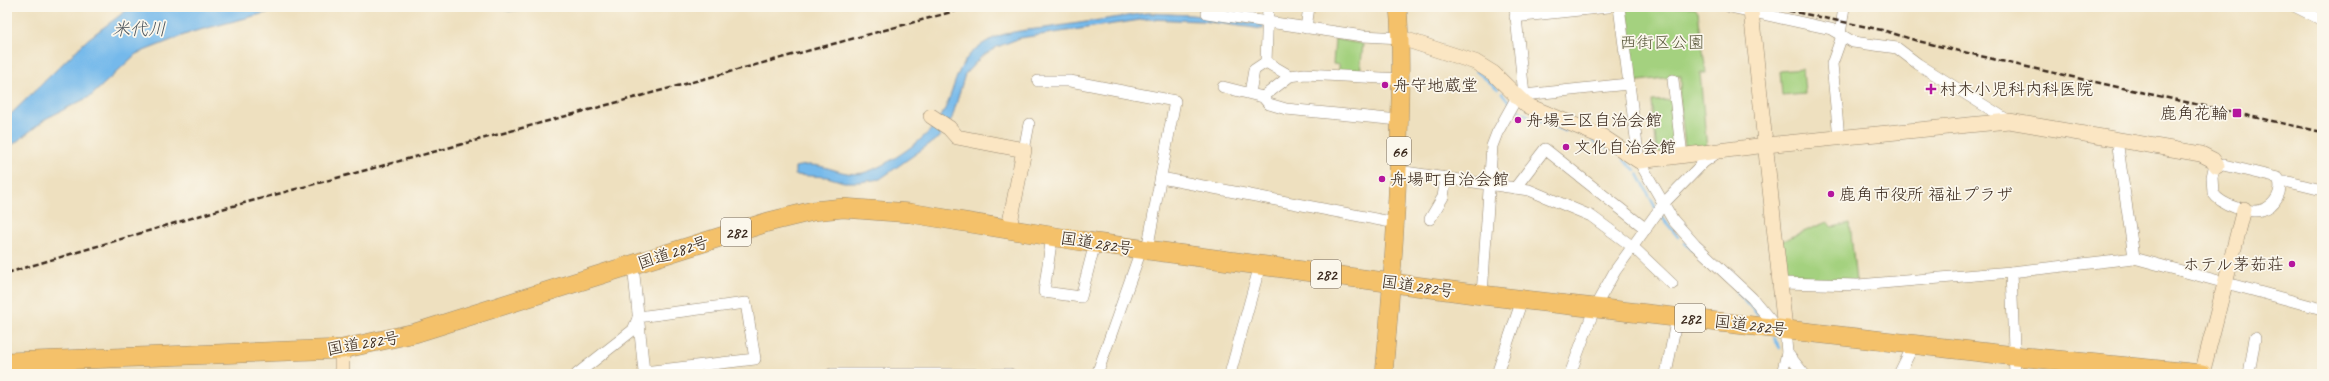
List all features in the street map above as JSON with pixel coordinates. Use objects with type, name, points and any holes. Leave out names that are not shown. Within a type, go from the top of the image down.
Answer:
[{"type":"highway","name":"国道282号","points":[[9,362],[342,349],[415,334],[768,222],[813,210],[843,208],[910,213],[1095,243],[1482,295],[1914,344],[2015,365],[2202,374]]},
{"type":"main road","name":"66","points":[[1384,374],[1393,282],[1400,120],[1401,38],[1398,7]]},
{"type":"street","points":[[1266,62],[1268,7]]},
{"type":"street","points":[[1306,28],[1309,7]]},
{"type":"street","points":[[1482,295],[1491,184],[1492,146],[1497,133],[1520,96],[1515,12],[1608,7]]},
{"type":"street","points":[[1619,7],[1638,161]]},
{"type":"street","points":[[1730,7],[1831,29],[1853,42],[1896,48],[1918,64],[2010,121]]},
{"type":"street","points":[[1839,138],[1832,64],[1842,35],[1844,7]]},
{"type":"street","points":[[2296,7],[2320,19],[2320,7]]},
{"type":"street","points":[[1751,11],[1782,283],[1781,329],[1787,352],[1804,374]]},
{"type":"street","points":[[1207,13],[1267,27],[1306,28],[1363,36],[1401,38],[1475,62],[1493,73],[1535,110],[1603,137],[1638,161],[1673,220],[1686,235],[1752,298],[1781,329]]},
{"type":"street","points":[[1266,62],[1290,76]]},
{"type":"street","points":[[1250,93],[1254,70],[1266,62]]},
{"type":"street","points":[[1263,97],[1290,76],[1305,74],[1401,79]]},
{"type":"street","points":[[1673,80],[1682,156]]},
{"type":"street","points":[[1038,82],[1070,82],[1175,101],[1161,178],[1144,250],[1097,374]]},
{"type":"street","points":[[1520,96],[1628,84]]},
{"type":"street","points":[[1223,87],[1263,97],[1269,104],[1286,109],[1400,120]]},
{"type":"street","points":[[934,117],[949,128],[957,137],[1024,150]]},
{"type":"street","points":[[1638,161],[1766,145],[2010,121],[2201,154],[2213,160],[2217,166]]},
{"type":"street","points":[[1009,228],[1029,124]]},
{"type":"street","points":[[2117,139],[2123,195],[2130,222],[2134,258]]},
{"type":"street","points":[[1515,188],[1545,149],[1646,229]]},
{"type":"street","points":[[1570,374],[1594,307],[1615,271],[1664,203],[1704,162],[1720,151]]},
{"type":"street","points":[[2224,165],[2278,178],[2280,182],[2278,196],[2269,206],[2258,210],[2244,209],[2216,198],[2212,188],[2212,177],[2217,166],[2224,165]]},
{"type":"street","points":[[1398,171],[1528,190],[1592,216],[1633,247],[1672,284]]},
{"type":"street","points":[[1430,219],[1443,197],[1446,177]]},
{"type":"street","points":[[1161,178],[1396,223]]},
{"type":"street","points":[[2280,182],[2289,182],[2322,190]]},
{"type":"street","points":[[2202,374],[2244,209]]},
{"type":"street","points":[[1052,236],[1044,292],[1081,297],[1095,243]]},
{"type":"street","points":[[1782,283],[1858,285],[2011,272],[2134,258],[2322,309]]},
{"type":"street","points":[[633,265],[638,317],[644,372],[755,359],[746,303],[638,317]]},
{"type":"street","points":[[1230,374],[1260,265]]},
{"type":"street","points":[[2011,272],[2015,365]]},
{"type":"street","points":[[1497,374],[1522,300]]},
{"type":"street","points":[[577,374],[633,330],[638,317]]},
{"type":"street","points":[[1666,374],[1677,317]]},
{"type":"street","points":[[2249,374],[2255,338]]},
{"type":"street","points":[[1899,374],[1914,344]]},
{"type":"street","points":[[342,349],[342,374]]},
{"type":"street","points":[[1782,374],[1787,352]]},
{"type":"street","points":[[831,374],[1010,374]]},
{"type":"green space","name":"西街区公園","points":[[1622,7],[1694,7],[1698,12],[1706,73],[1700,73],[1707,149],[1691,152],[1685,147],[1679,90],[1681,86],[1681,76],[1631,82]]},
{"type":"green space","points":[[1335,39],[1363,44],[1360,74],[1339,72],[1339,65],[1333,64]]},
{"type":"green space","points":[[1803,69],[1805,94],[1782,96],[1780,71]]},
{"type":"green space","points":[[1672,100],[1677,145],[1672,152],[1657,154],[1652,101]]},
{"type":"green space","points":[[1827,222],[1833,227],[1850,223],[1856,282],[1787,280],[1782,241]]},
{"type":"water","name":"米代川","points":[[131,7],[289,7],[192,32],[136,54],[91,96],[47,118],[7,149],[7,115],[11,114],[88,39]]},
{"type":"water","points":[[494,7],[538,7],[509,11]]},
{"type":"water","points":[[1147,13],[1192,15],[1264,24],[1263,29],[1202,21],[1147,19],[1020,38],[997,47],[981,57],[965,74],[952,118],[938,138],[880,179],[860,182],[844,182],[827,177],[795,175],[795,167],[808,165],[849,173],[863,173],[873,170],[907,150],[929,132],[937,123],[942,115],[964,62],[971,53],[981,45],[994,38],[1019,31]]},
{"type":"waterway","points":[[1370,42],[1389,44]]},
{"type":"waterway","points":[[1476,71],[1498,89]]},
{"type":"waterway","points":[[1502,93],[1510,103]]},
{"type":"waterway","points":[[1515,108],[1532,118]]},
{"type":"waterway","points":[[1536,120],[1547,124]]},
{"type":"waterway","points":[[1552,126],[1565,131]]},
{"type":"waterway","points":[[1593,141],[1606,148]]},
{"type":"waterway","points":[[1624,160],[1635,170]]},
{"type":"waterway","points":[[1638,174],[1656,209]]},
{"type":"waterway","points":[[1661,216],[1678,237]]},
{"type":"waterway","points":[[1685,243],[1692,249]]},
{"type":"waterway","points":[[1737,292],[1757,314]]},
{"type":"waterway","points":[[1774,338],[1780,348]]},
{"type":"railway","points":[[7,273],[222,209],[970,7]]},
{"type":"railway","points":[[1771,7],[1882,30],[1918,41],[2018,65],[2322,132]]},
{"type":"place","name":"舟守地蔵堂","points":[[1385,85]]},
{"type":"place","name":"村木小児科内科医院","points":[[1931,89]]},
{"type":"place","name":"鹿角花輪","points":[[2237,113]]},
{"type":"place","name":"舟場三区自治会館","points":[[1518,120]]},
{"type":"place","name":"文化自治会館","points":[[1566,147]]},
{"type":"place","name":"舟場町自治会館","points":[[1382,179]]},
{"type":"place","name":"鹿角市役所 福祉プラザ","points":[[1831,194]]},
{"type":"place","name":"ホテル茅茹荘","points":[[2292,264]]}]
